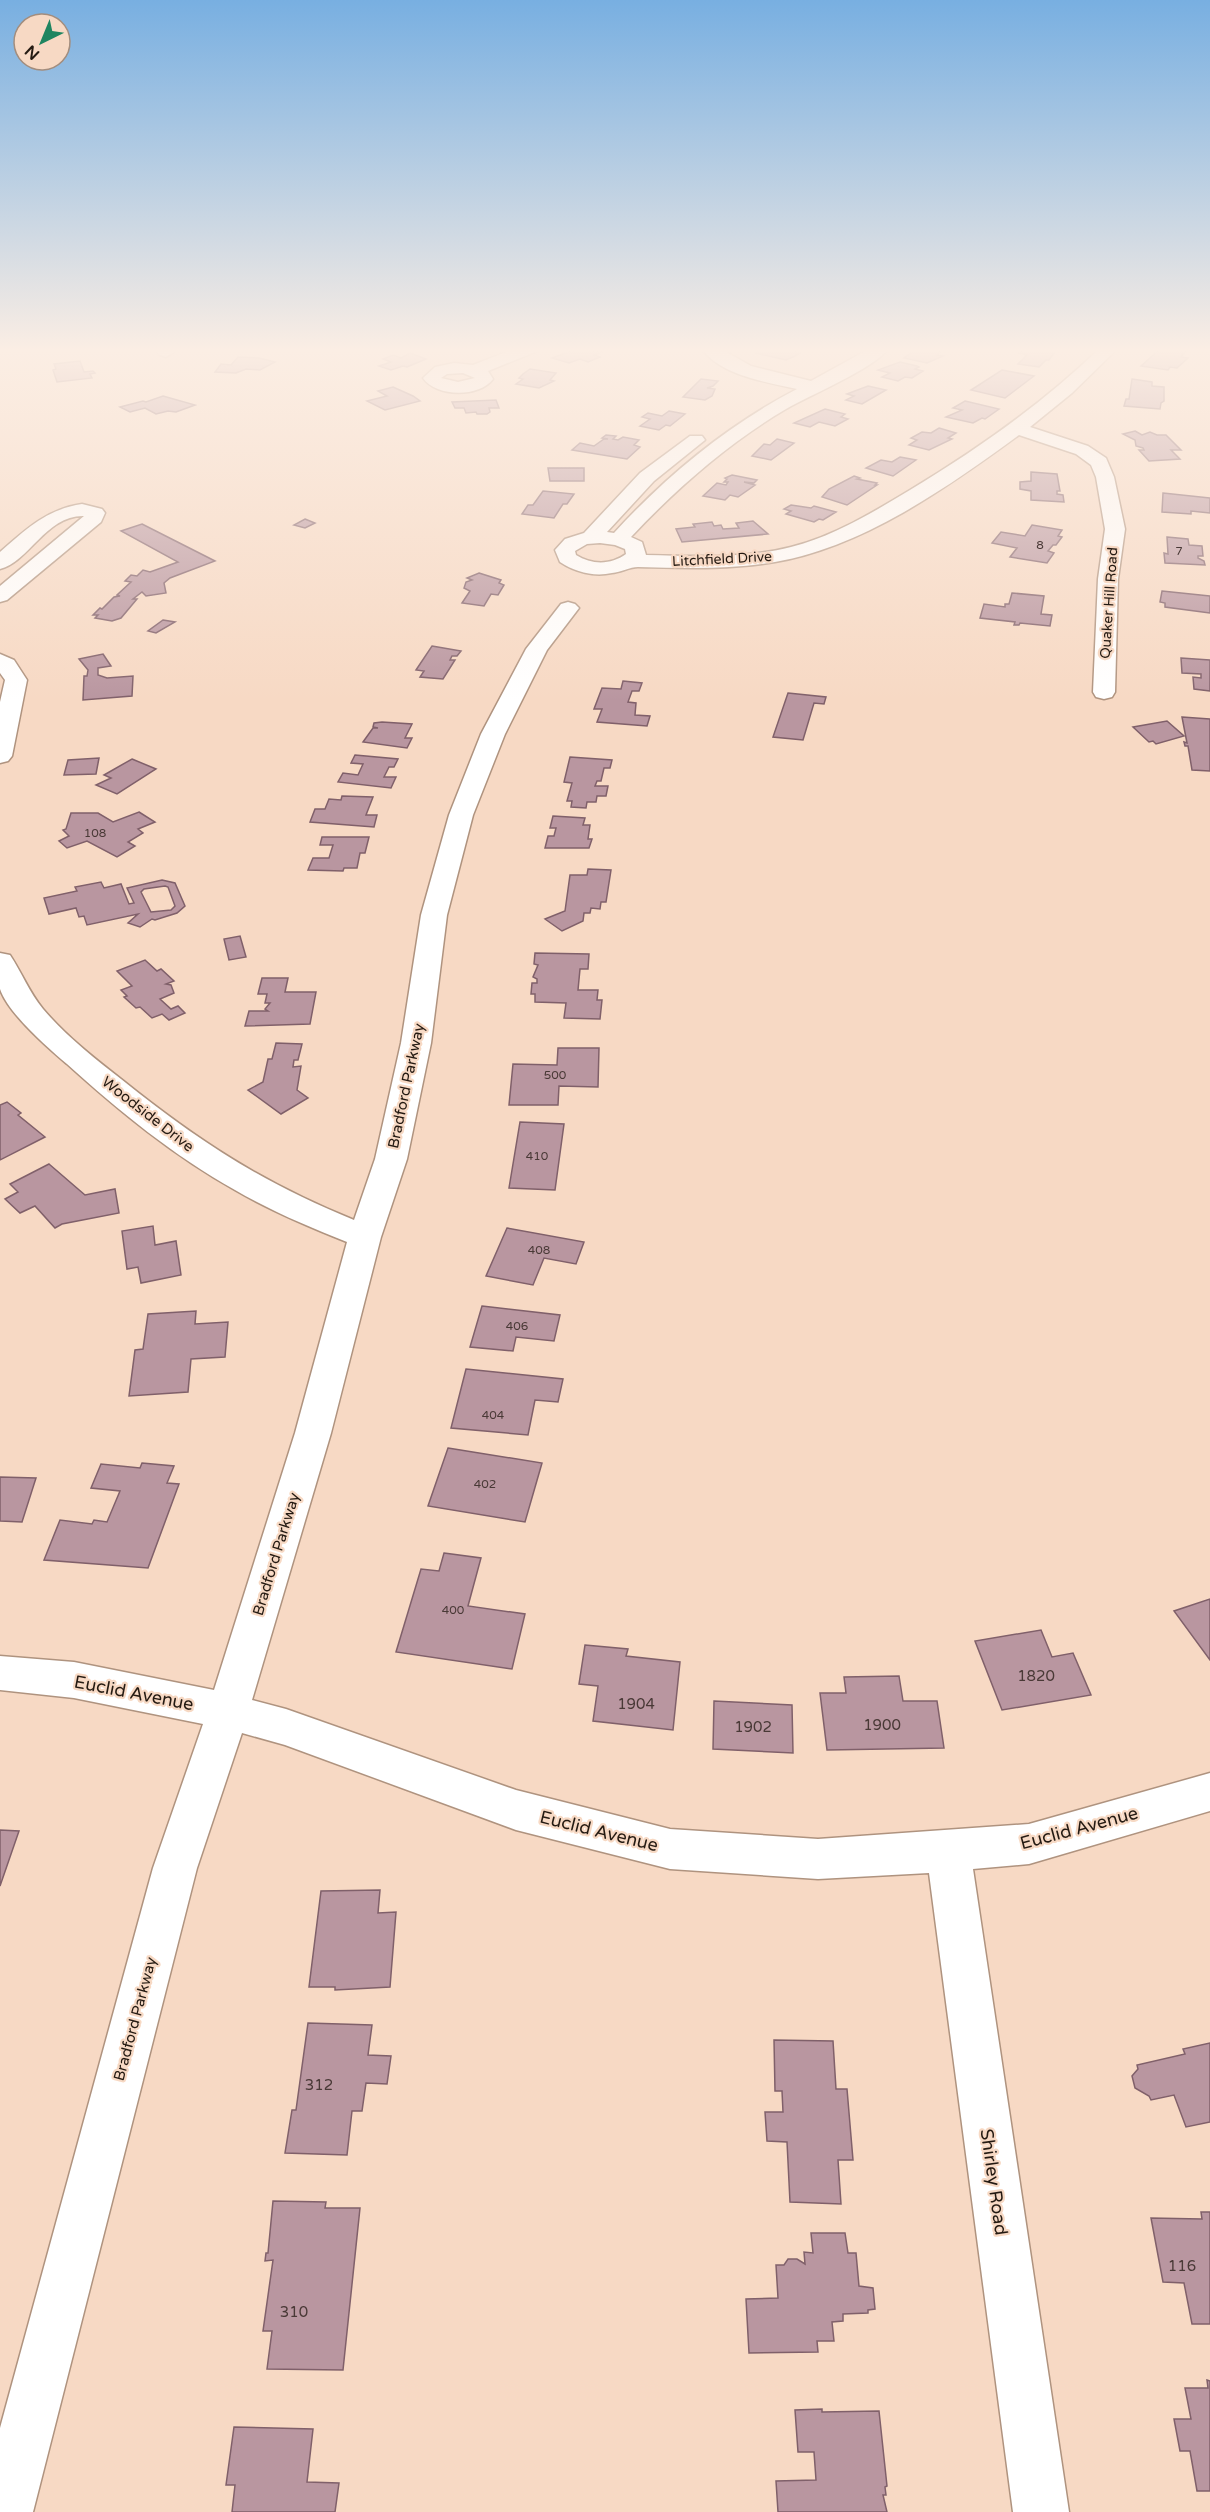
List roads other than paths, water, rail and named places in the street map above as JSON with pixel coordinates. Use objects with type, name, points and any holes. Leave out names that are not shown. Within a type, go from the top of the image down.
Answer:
[{"type":"street","points":[[590,538],[647,477],[661,466]]},
{"type":"street","points":[[619,539],[643,512],[696,466]]},
{"type":"street","name":"Litchfield Drive","points":[[632,561],[747,560],[776,556],[816,546],[858,529],[961,466]]},
{"type":"street","name":"Quaker Hill Road","points":[[1101,466],[1105,477],[1115,529],[1108,579],[1104,692]]},
{"type":"street","points":[[0,563],[54,518],[82,509],[95,513],[94,518],[0,596]]},
{"type":"street","points":[[590,538],[619,539],[628,542],[637,551],[632,561],[617,566],[597,568],[578,565],[567,558],[565,550],[568,546],[590,538]]},
{"type":"street","name":"Bradford Parkway","points":[[5,2512],[175,1868],[228,1711],[313,1433],[365,1237],[393,1148],[416,1042],[434,915],[461,815],[493,734],[537,649],[568,608]]},
{"type":"street","points":[[0,661],[6,664],[16,680],[0,756]]},
{"type":"street","name":"Woodside Drive","points":[[0,961],[6,976],[23,1003],[72,1054],[173,1137],[248,1184],[303,1212],[365,1237]]},
{"type":"street","name":"Euclid Avenue","points":[[0,1673],[74,1680],[228,1711],[286,1727],[516,1810],[669,1849],[818,1859],[1029,1844],[1210,1792]]},
{"type":"street","name":"Shirley Road","points":[[949,1851],[955,1908],[1041,2512]]}]
